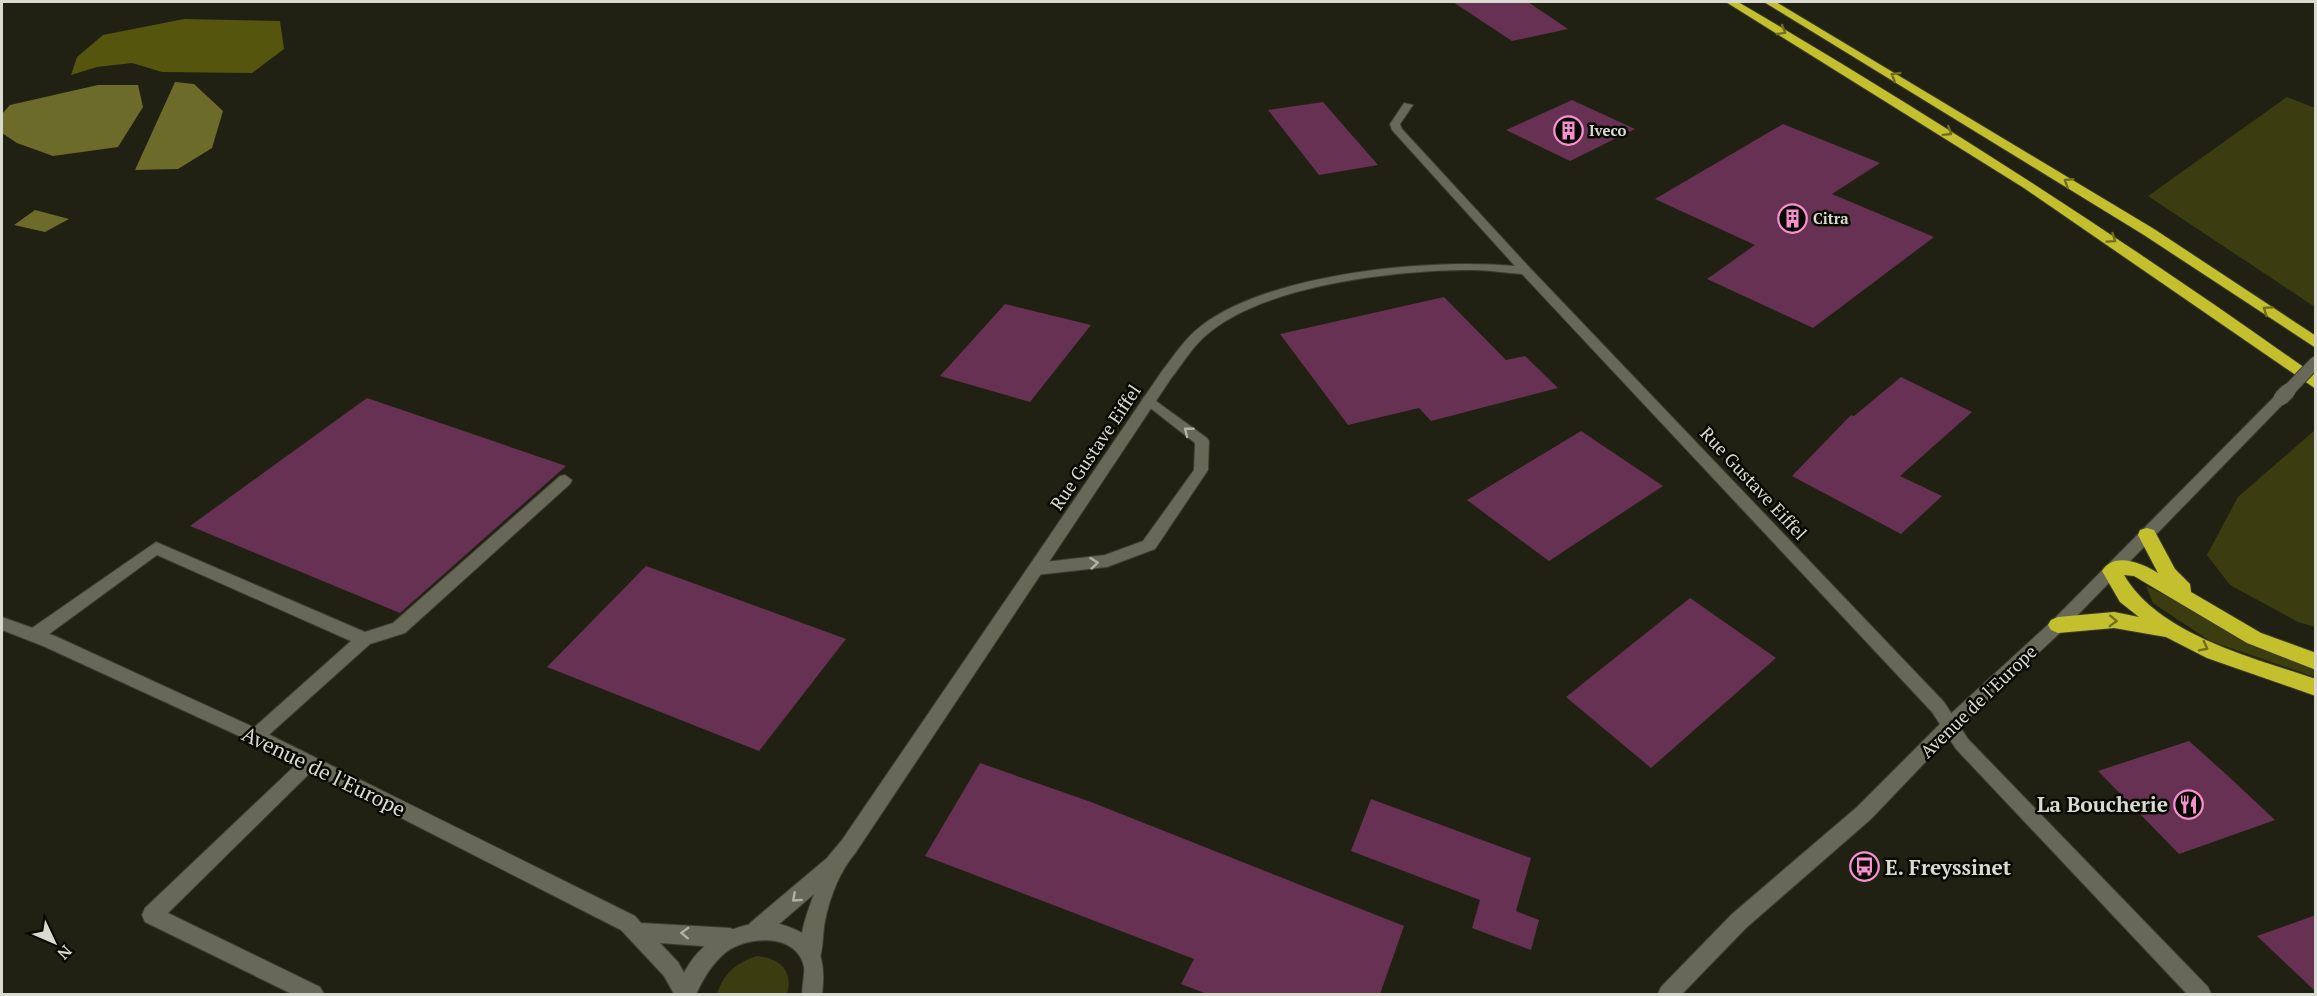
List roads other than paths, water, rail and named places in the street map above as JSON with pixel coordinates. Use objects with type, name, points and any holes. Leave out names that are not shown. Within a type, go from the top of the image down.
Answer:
[{"type":"highway","points":[[1731,2],[1859,77],[2076,214],[2316,386]]},
{"type":"highway","points":[[1771,2],[2130,220],[2316,343]]},
{"type":"highway","points":[[2148,535],[2168,574],[2202,607]]},
{"type":"highway","points":[[2316,662],[2254,638],[2138,570],[2114,569],[2127,597],[2169,629],[2214,652],[2316,688]]},
{"type":"highway","points":[[2058,625],[2114,620],[2169,629]]},
{"type":"street","name":"Rue Gustave Eiffel","points":[[1408,105],[1395,124],[1397,130],[1526,271],[1938,706],[1962,744],[2201,994]]},
{"type":"street","name":"Rue Gustave Eiffel","points":[[834,864],[849,846],[1149,400],[1204,329],[1237,308],[1266,296],[1339,281],[1423,269],[1476,266],[1526,271]]},
{"type":"street","name":"Avenue de l'Europe","points":[[1668,994],[1739,921],[1864,813],[1950,725],[2058,625],[2316,362]]},
{"type":"street","points":[[1036,569],[1107,561],[1149,544],[1201,470],[1202,441],[1149,400]]},
{"type":"street","points":[[256,736],[364,639],[399,628],[565,480]]},
{"type":"street","points":[[35,635],[156,548],[364,639]]},
{"type":"street","name":"Avenue de l'Europe","points":[[2,622],[256,736],[628,923],[639,932]]},
{"type":"street","points":[[309,763],[152,915],[313,994]]},
{"type":"street","points":[[757,930],[834,864]]},
{"type":"street","points":[[816,991],[811,956],[815,920],[834,864]]},
{"type":"street","points":[[685,994],[701,962],[714,948],[730,938],[757,930],[779,931],[798,940],[811,956]]},
{"type":"street","points":[[639,932],[730,938]]},
{"type":"street","points":[[639,932],[671,969],[685,994]]},
{"type":"place","name":"Iveco","points":[[1568,130]]},
{"type":"place","name":"Citra","points":[[1792,218]]},
{"type":"place","name":"La Boucherie","points":[[2189,804]]},
{"type":"place","name":"E. Freyssinet","points":[[1864,867]]}]
